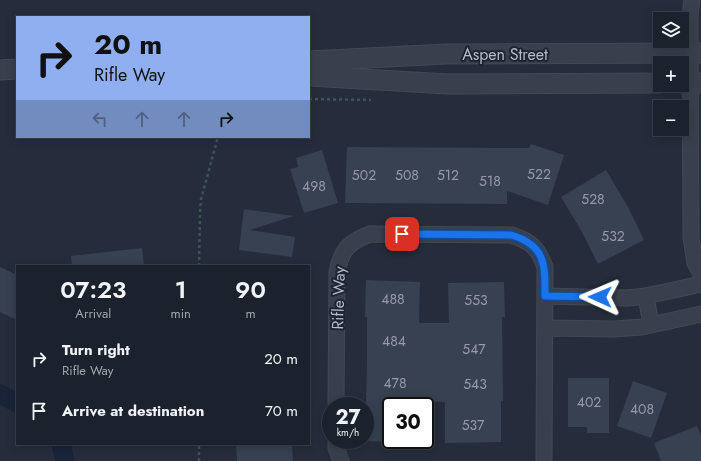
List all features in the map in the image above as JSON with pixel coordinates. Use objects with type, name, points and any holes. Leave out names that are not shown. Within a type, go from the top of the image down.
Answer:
[{"type":"street","points":[[692,0],[690,16],[696,53],[691,83],[691,238],[695,264],[701,274]]},
{"type":"street","name":"Aspen Street","points":[[310,61],[446,54],[696,53]]},
{"type":"street","points":[[0,70],[16,70]]},
{"type":"street","name":"Aspen Street","points":[[310,76],[448,84],[653,83]]},
{"type":"street","name":"Rifle Way","points":[[336,397],[337,272],[340,258],[347,247],[357,239],[370,234],[511,235],[523,238],[534,246],[545,267],[544,461]]},
{"type":"street","points":[[545,296],[627,298],[646,296],[701,284]]},
{"type":"street","points":[[646,296],[651,325]]},
{"type":"street","points":[[545,328],[614,329],[642,327],[701,314]]},
{"type":"street","points":[[336,449],[341,461]]},
{"type":"path","points":[[200,265],[201,199],[218,138]]},
{"type":"path","points":[[199,445],[199,461]]},
{"type":"building","points":[[531,144],[564,155],[548,205],[507,191],[507,204],[345,203],[347,147],[529,148]]},
{"type":"building","points":[[322,150],[338,203],[304,213],[290,169],[298,167],[296,158]]},
{"type":"building","points":[[606,170],[628,207],[644,240],[598,264],[582,232],[561,197]]},
{"type":"building","points":[[244,209],[294,216],[250,230],[295,237],[292,257],[239,250]]},
{"type":"building","points":[[142,248],[144,265],[72,265],[71,256]]},
{"type":"building","points":[[0,267],[16,275],[16,320],[0,312]]},
{"type":"building","points":[[366,280],[420,282],[419,323],[449,323],[448,283],[504,282],[505,317],[502,317],[503,401],[501,401],[501,442],[445,443],[445,402],[434,402],[434,397],[382,397],[382,442],[374,441],[374,397],[366,397],[367,317],[365,317]]},
{"type":"building","points":[[568,378],[609,378],[609,433],[587,433],[587,427],[568,427]]},
{"type":"building","points":[[633,381],[667,393],[651,438],[617,426]]},
{"type":"building","points":[[697,426],[701,436],[701,461],[661,461],[654,443]]},
{"type":"building","points":[[236,445],[292,445],[293,461],[237,461]]},
{"type":"waterway","points":[[0,394],[16,402]]},
{"type":"waterway","points":[[61,445],[65,461]]},
{"type":"route","points":[[402,234],[511,235],[523,238],[534,246],[545,267],[545,296],[600,297]]}]
